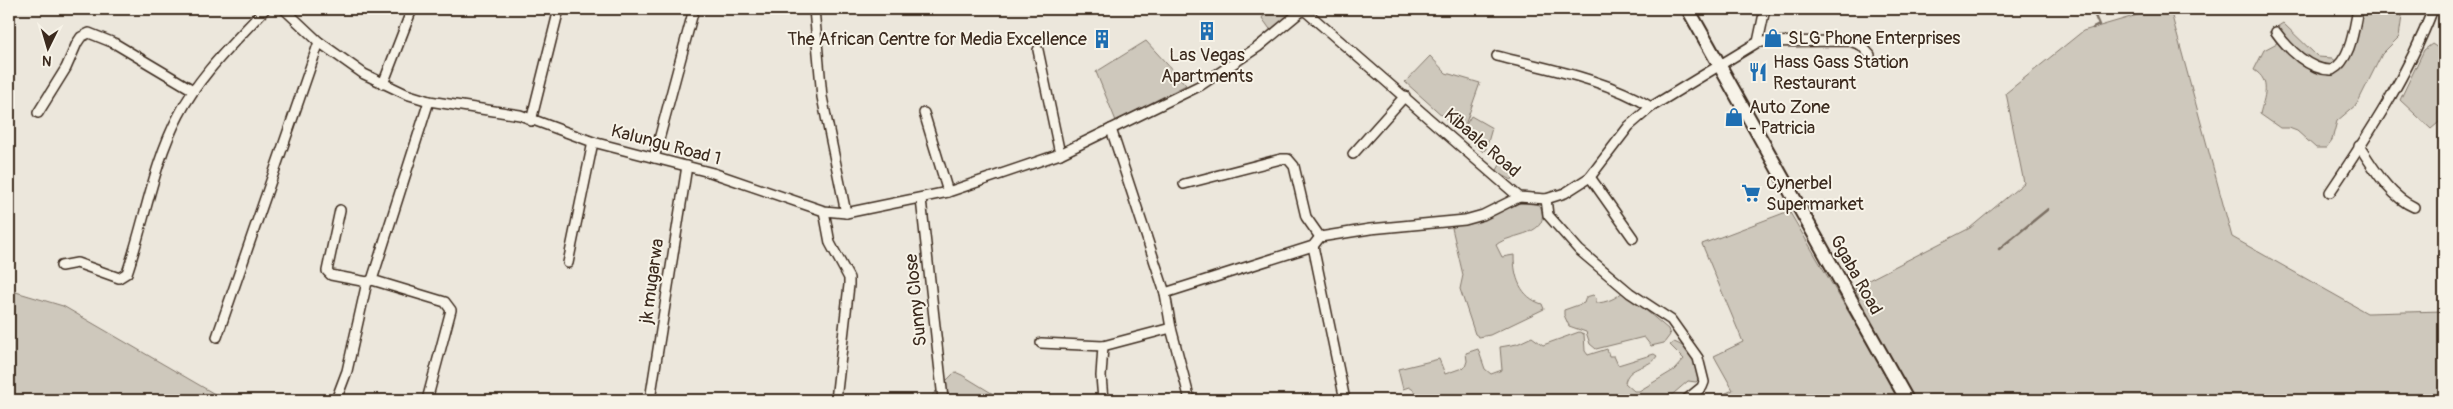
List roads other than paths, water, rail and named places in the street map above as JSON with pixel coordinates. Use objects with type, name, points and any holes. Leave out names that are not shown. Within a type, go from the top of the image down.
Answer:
[{"type":"main road","name":"Ggaba Road","points":[[1688,9],[1907,400]]},
{"type":"street","points":[[61,266],[77,263],[119,278],[126,273],[153,179],[178,116],[193,90],[265,9]]},
{"type":"street","name":"Kalungu Road 1","points":[[284,9],[319,42],[364,74],[383,84],[429,101],[520,115],[531,121],[593,142],[687,166],[824,211],[846,213],[948,192],[1060,154],[1201,84],[1226,69],[1284,27],[1303,9]]},
{"type":"street","points":[[383,84],[412,9]]},
{"type":"street","points":[[531,121],[560,9]]},
{"type":"street","points":[[654,158],[694,9]]},
{"type":"street","points":[[814,9],[821,90],[846,213]]},
{"type":"street","name":"Kibaale Road","points":[[1303,9],[1519,197],[1546,199],[1565,193],[1590,177],[1629,126],[1651,107],[1720,67],[1758,42]]},
{"type":"street","points":[[1765,9],[1758,42],[1850,41],[1861,45],[1870,55]]},
{"type":"street","points":[[2276,32],[2310,65],[2320,70],[2332,70],[2342,62],[2348,50],[2358,9]]},
{"type":"street","points":[[2330,192],[2399,84],[2417,50],[2434,9]]},
{"type":"street","points":[[38,113],[66,68],[81,36],[89,33],[114,43],[193,90]]},
{"type":"street","points":[[217,337],[319,42]]},
{"type":"street","points":[[1038,50],[1060,154]]},
{"type":"street","points":[[1496,56],[1557,71],[1603,86],[1651,107]]},
{"type":"street","points":[[1353,154],[1405,96]]},
{"type":"street","points":[[336,400],[347,372],[369,281],[429,101]]},
{"type":"street","points":[[924,113],[948,192]]},
{"type":"street","points":[[1111,129],[1165,293],[1171,328],[1190,400]]},
{"type":"street","points":[[568,263],[593,142]]},
{"type":"street","points":[[2359,146],[2402,202],[2414,207]]},
{"type":"street","points":[[1184,184],[1281,159],[1288,159],[1294,166],[1306,217],[1320,237]]},
{"type":"street","name":"jk mugarwa","points":[[650,400],[687,166]]},
{"type":"street","points":[[1590,177],[1633,238]]},
{"type":"street","points":[[1165,293],[1313,246],[1320,237],[1370,229],[1465,220],[1483,216],[1519,197]]},
{"type":"street","name":"Sunny Close","points":[[921,199],[943,399]]},
{"type":"street","points":[[1546,199],[1548,215],[1579,250],[1630,293],[1671,320],[1698,358],[1704,382],[1702,387],[1686,400]]},
{"type":"street","points":[[340,210],[327,271],[331,275],[369,281],[445,302],[450,306],[451,310],[427,400]]},
{"type":"street","points":[[824,211],[830,243],[848,278],[849,285],[836,400]]},
{"type":"street","points":[[1313,246],[1345,400]]},
{"type":"street","points":[[1041,343],[1103,346],[1171,328]]},
{"type":"street","points":[[1102,400],[1103,346]]},
{"type":"waterway","points":[[2092,9],[2099,25],[2093,28]]},
{"type":"waterway","points":[[1999,249],[2048,209]]},
{"type":"place","name":"Las Vegas Apartments","points":[[1207,31]]},
{"type":"place","name":"SLG Phone Enterprises","points":[[1773,38]]},
{"type":"place","name":"The African Centre for Media Excellence","points":[[1102,39]]},
{"type":"place","name":"Hass Gass Station Restaurant","points":[[1758,72]]},
{"type":"place","name":"Auto Zone - Patricia","points":[[1734,117]]},
{"type":"place","name":"Cynerbel Supermarket","points":[[1751,193]]}]
